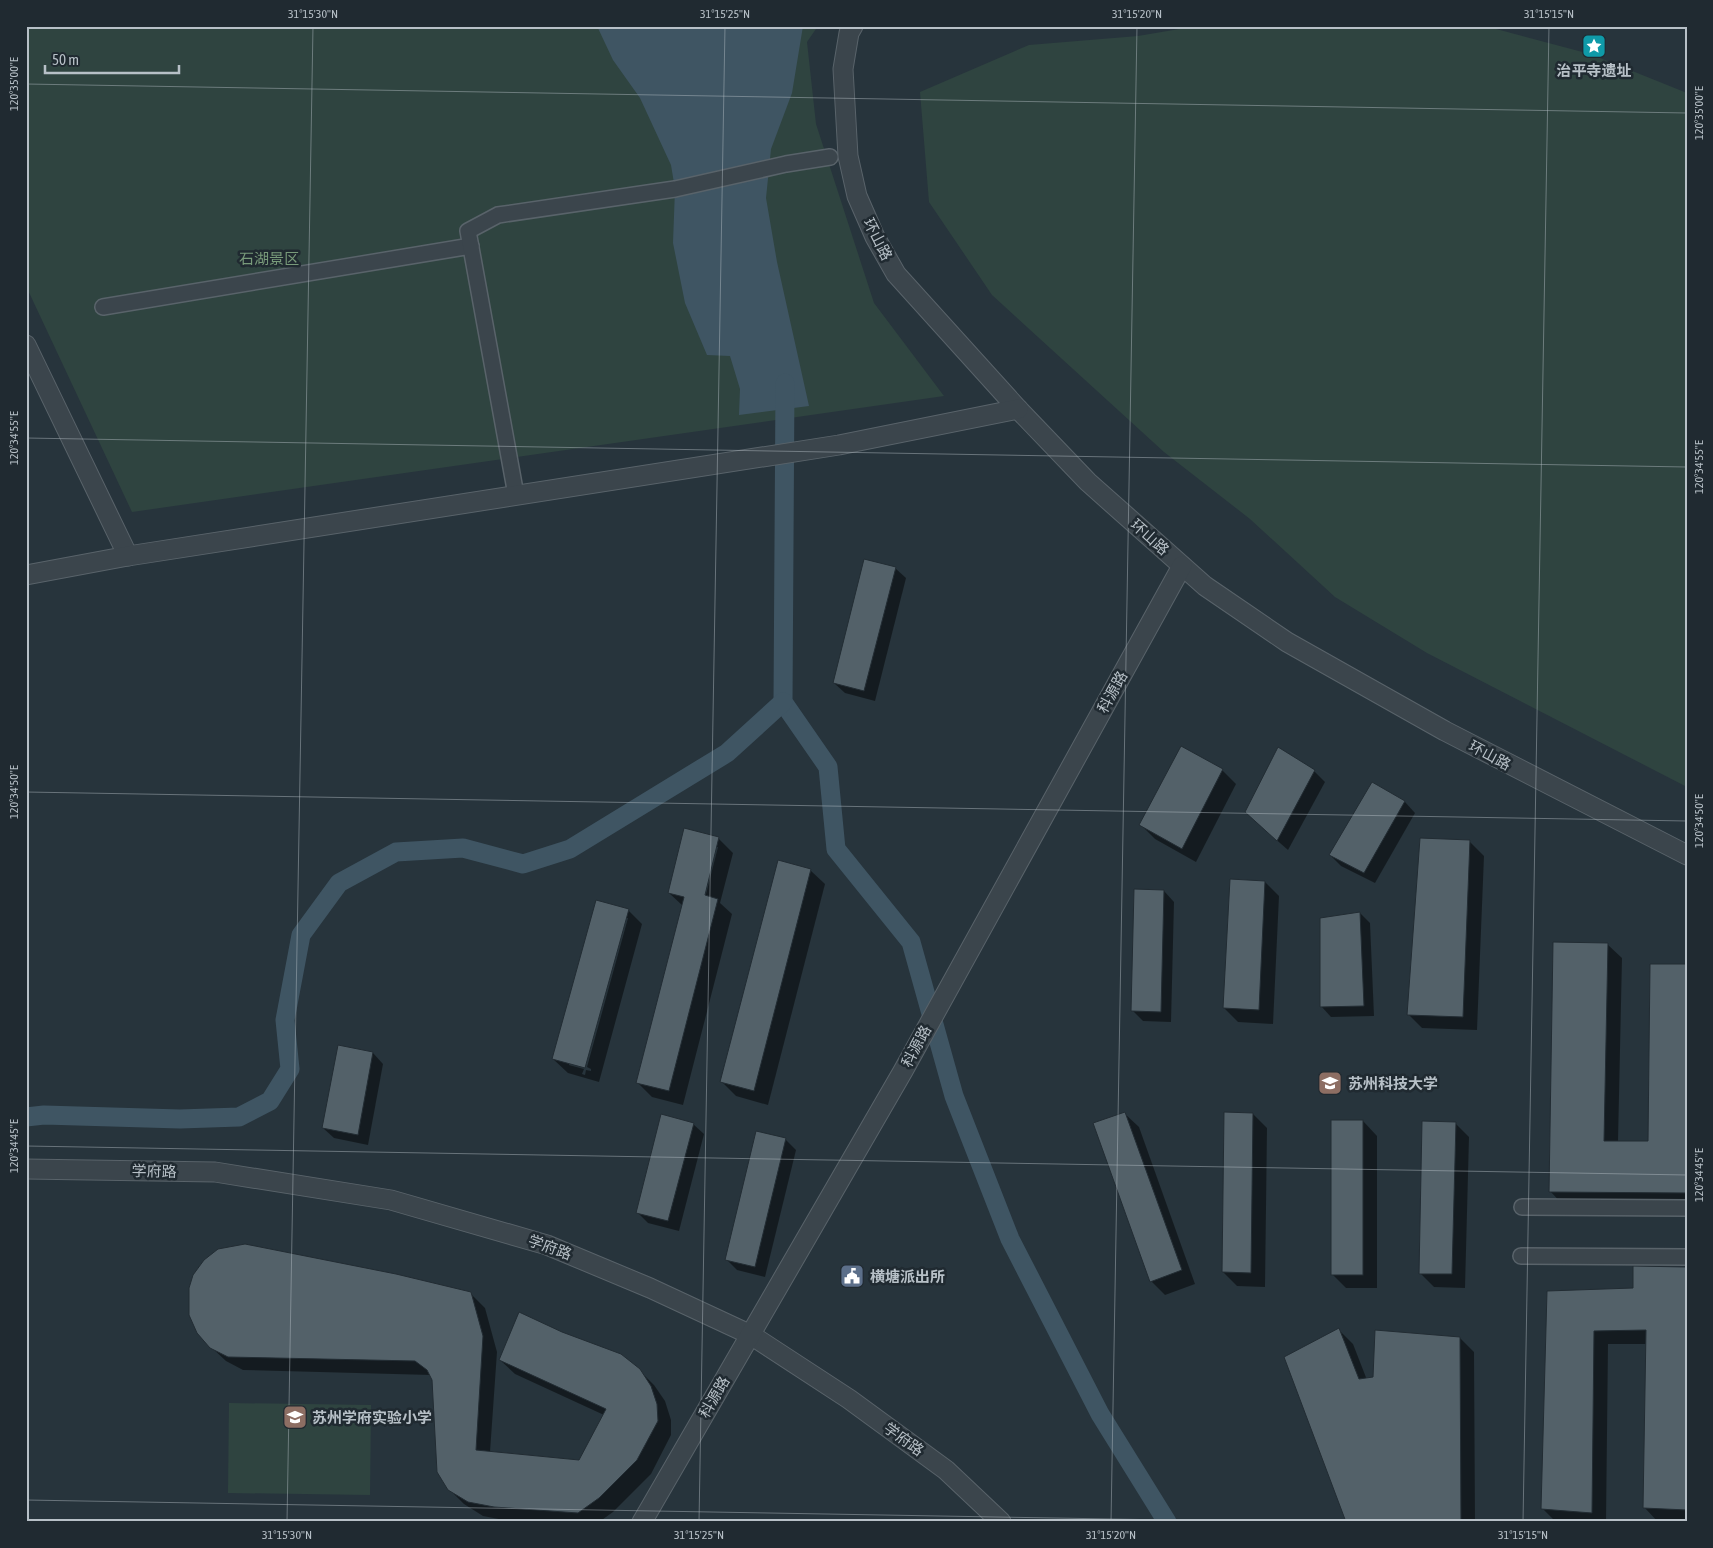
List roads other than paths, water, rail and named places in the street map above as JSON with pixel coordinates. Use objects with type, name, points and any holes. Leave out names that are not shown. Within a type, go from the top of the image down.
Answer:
[{"type":"street","name":"环山路","points":[[853,26],[848,33],[843,69],[848,156],[857,196],[875,237],[896,274],[1018,409],[1088,482],[1205,586],[1287,642],[1445,731],[1687,855]]},
{"type":"street","points":[[516,495],[468,230],[498,215],[675,189],[786,164],[830,157]]},
{"type":"street","points":[[103,307],[471,246]]},
{"type":"street","points":[[26,345],[128,556]]},
{"type":"street","points":[[26,575],[128,556],[839,445],[1018,409]]},
{"type":"street","name":"科源路","points":[[642,1522],[903,1070],[1182,566]]},
{"type":"street","name":"学府路","points":[[26,1169],[214,1172],[392,1200],[547,1244],[650,1288],[751,1335],[849,1399],[946,1470],[1001,1522]]},
{"type":"street","points":[[1522,1207],[1687,1208]]},
{"type":"street","points":[[1522,1256],[1687,1257]]},
{"type":"water","points":[[597,26],[803,26],[792,93],[771,149],[766,198],[777,262],[809,406],[739,415],[740,389],[730,356],[707,355],[685,303],[673,243],[675,189],[671,165],[640,98],[613,60]]},
{"type":"waterway","points":[[785,383],[783,702],[828,767],[836,849],[911,942],[954,1096],[1010,1239],[1100,1414],[1167,1522]]},
{"type":"waterway","points":[[26,1117],[44,1115],[180,1119],[239,1117],[270,1101],[290,1069],[285,1020],[301,935],[339,883],[396,852],[463,848],[523,864],[570,849],[727,753],[783,702]]},
{"type":"place","name":"治平寺遗址","points":[[1594,46]]},
{"type":"place","name":"苏州科技大学","points":[[1330,1083]]},
{"type":"place","name":"横塘派出所","points":[[852,1276]]},
{"type":"place","name":"苏州学府实验小学","points":[[295,1417]]},
{"type":"park label","name":"石湖景区","points":[[269,258]]}]
